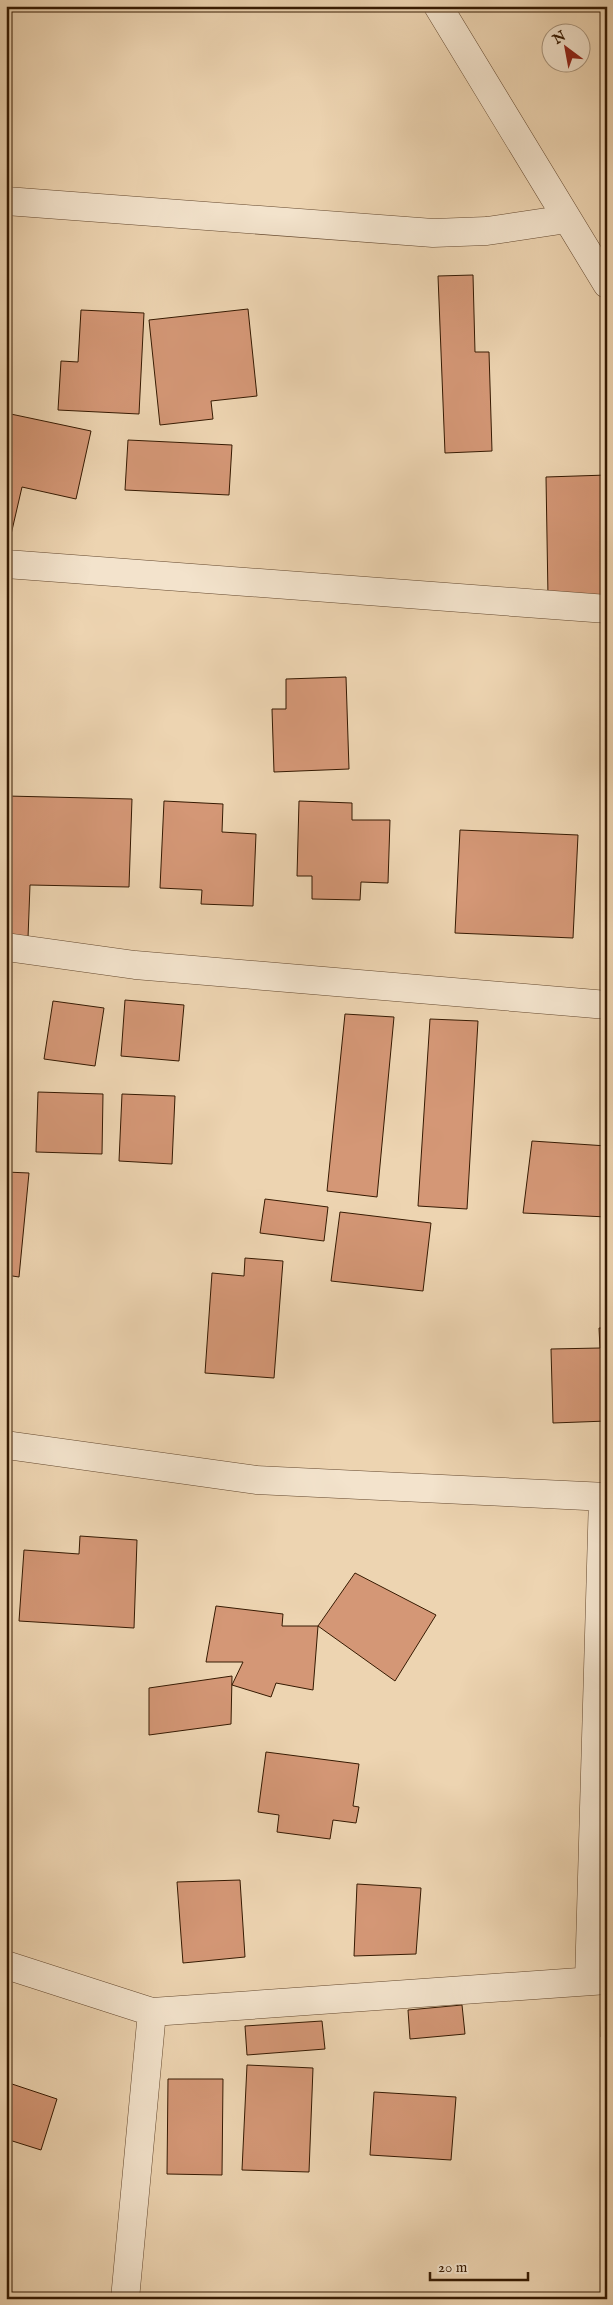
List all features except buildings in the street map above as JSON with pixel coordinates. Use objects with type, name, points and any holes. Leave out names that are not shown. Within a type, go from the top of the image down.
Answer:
[{"type":"street","points":[[438,6],[607,284]]},
{"type":"street","points":[[6,201],[433,233],[487,230],[567,219]]},
{"type":"street","points":[[6,564],[607,609]]},
{"type":"street","points":[[6,947],[135,965],[607,1005]]},
{"type":"street","points":[[6,1445],[256,1480],[605,1497],[598,1980],[152,2012],[6,1965]]},
{"type":"street","points":[[125,2299],[152,2012]]}]
